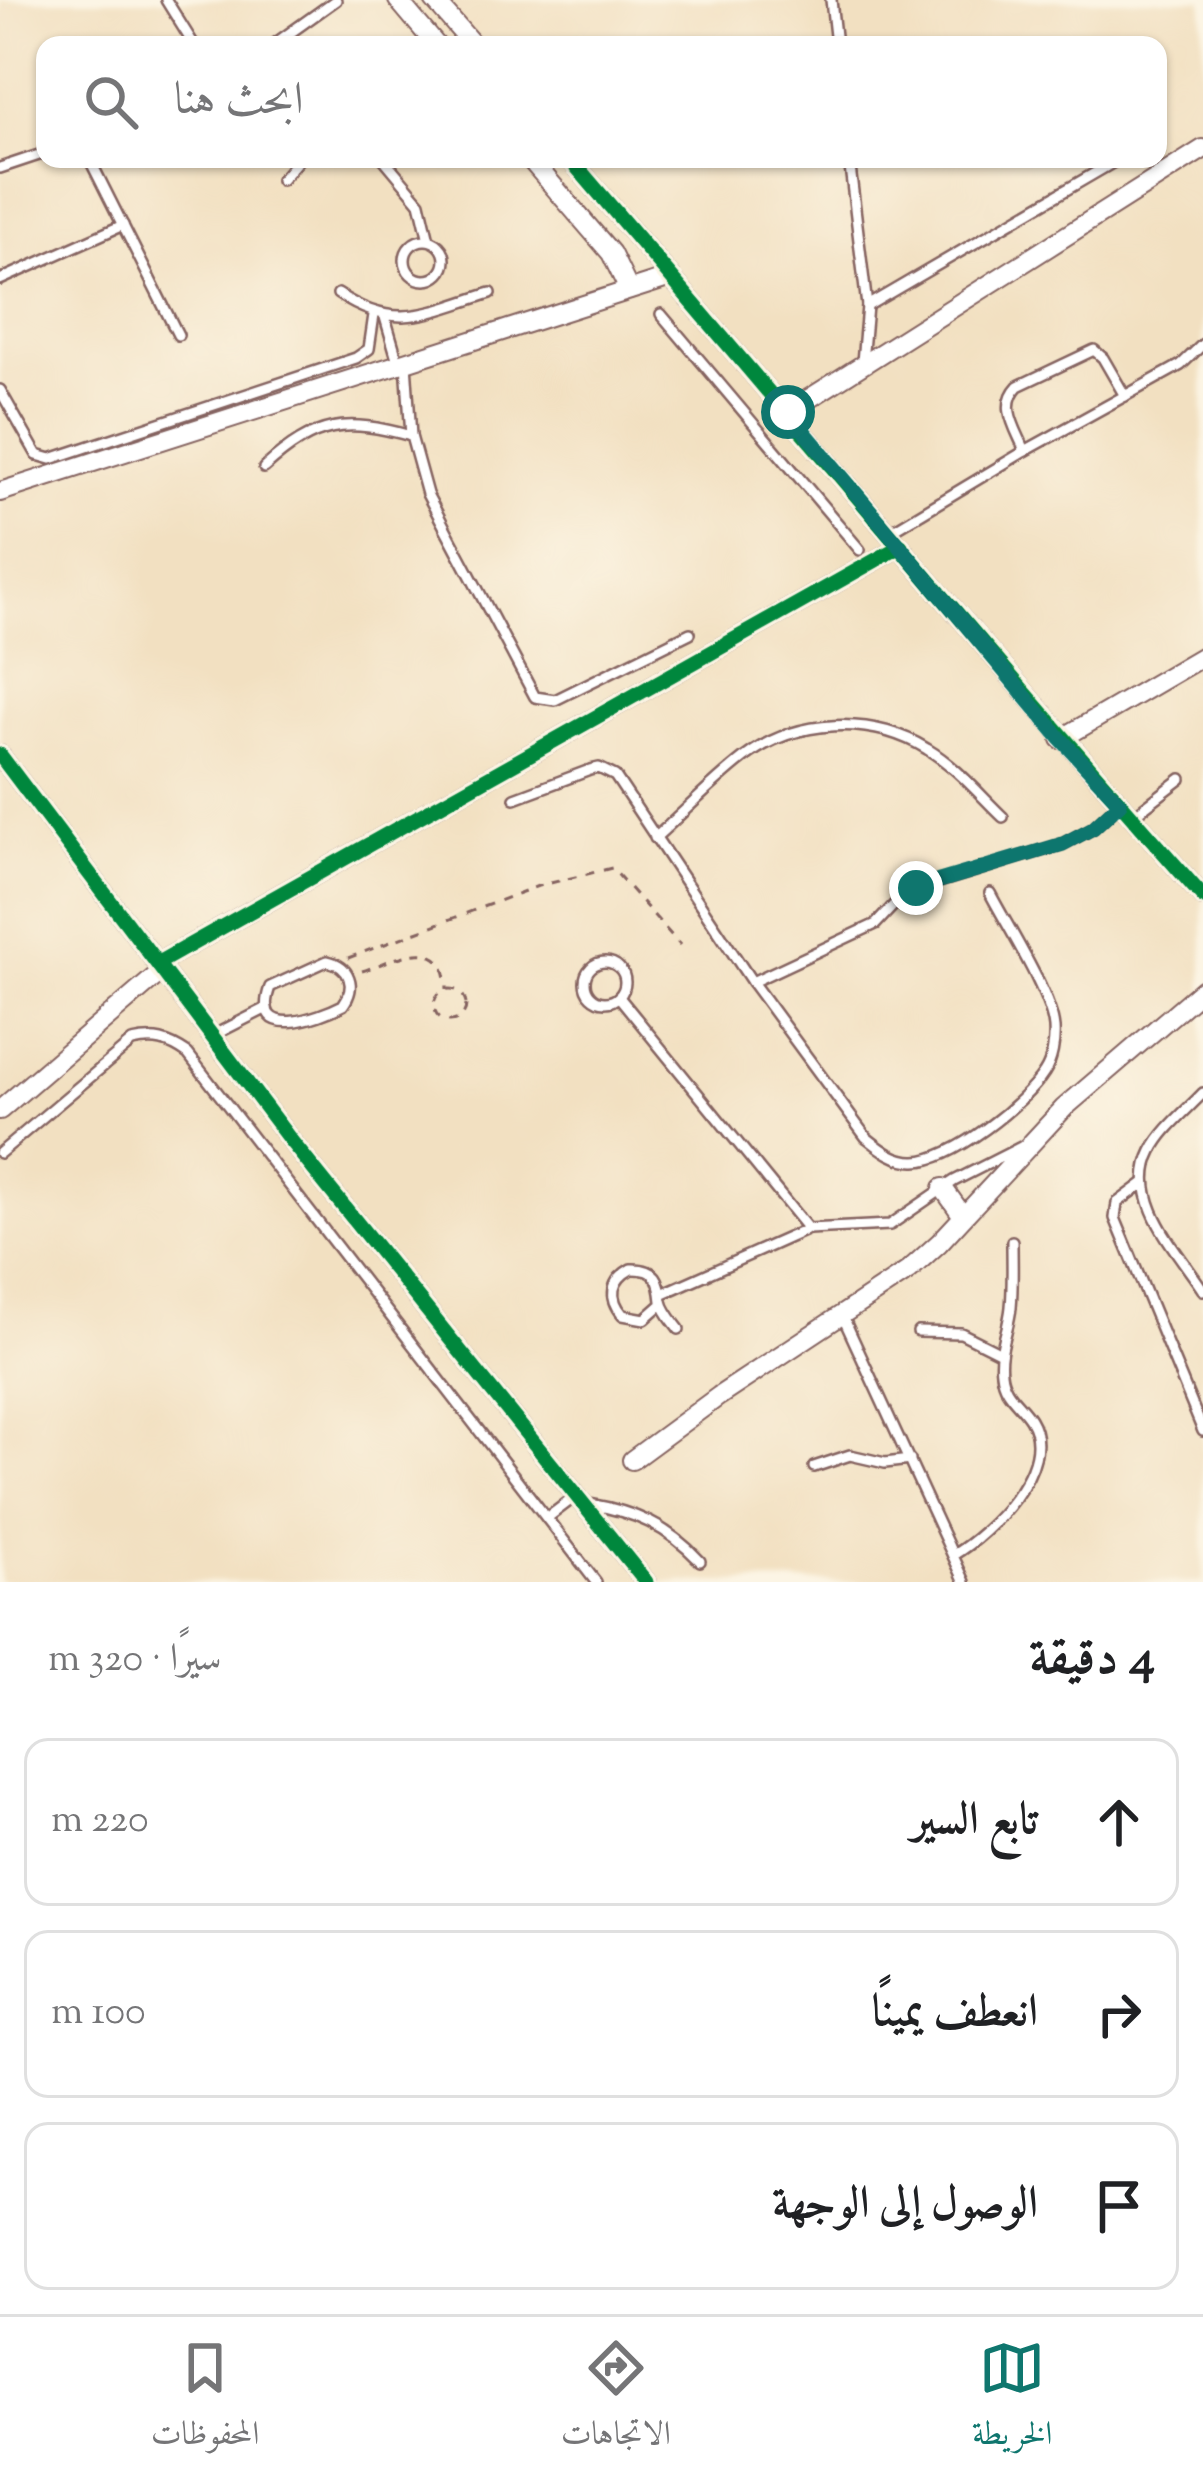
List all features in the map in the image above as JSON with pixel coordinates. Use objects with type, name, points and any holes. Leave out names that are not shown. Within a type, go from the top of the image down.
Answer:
[{"type":"street","points":[[398,0],[428,36]]},
{"type":"street","points":[[434,0],[464,36]]},
{"type":"street","points":[[788,412],[1203,149]]},
{"type":"street","points":[[538,168],[611,254],[629,290]]},
{"type":"street","points":[[578,168],[1061,739],[1203,897]]},
{"type":"street","points":[[0,492],[671,277]]},
{"type":"street","points":[[0,1110],[161,966],[895,539]]},
{"type":"street","points":[[1061,739],[1203,656]]},
{"type":"street","points":[[0,755],[256,1094],[646,1582]]},
{"type":"street","points":[[632,1460],[718,1396],[843,1317],[924,1258],[1098,1077],[1200,1000]]},
{"type":"street","points":[[943,1188],[963,1216]]},
{"type":"lane","points":[[166,0],[188,36]]},
{"type":"lane","points":[[286,36],[336,0]]},
{"type":"lane","points":[[831,0],[835,36]]},
{"type":"lane","points":[[0,168],[36,156]]},
{"type":"lane","points":[[94,168],[178,335]]},
{"type":"lane","points":[[281,180],[291,168]]},
{"type":"lane","points":[[392,168],[420,202],[429,241]]},
{"type":"lane","points":[[850,168],[867,306],[862,362]]},
{"type":"lane","points":[[867,306],[1104,168]]},
{"type":"lane","points":[[0,280],[123,225]]},
{"type":"lane","points":[[434,279],[413,278],[404,260],[415,242],[429,241],[441,248],[445,261],[434,279],[442,308]]},
{"type":"lane","points":[[338,294],[380,316],[407,317],[491,293]]},
{"type":"lane","points":[[661,314],[860,550]]},
{"type":"lane","points":[[380,316],[402,364],[411,436],[427,494],[535,697],[555,700],[689,633]]},
{"type":"lane","points":[[0,391],[37,455],[51,459],[356,358],[369,349],[380,316]]},
{"type":"lane","points":[[895,539],[1024,451],[1181,365],[1203,344]]},
{"type":"lane","points":[[1024,451],[1008,409],[1018,386],[1094,350],[1124,396]]},
{"type":"lane","points":[[758,430],[788,412]]},
{"type":"lane","points":[[264,468],[298,439],[321,429],[371,425],[411,436]]},
{"type":"lane","points":[[655,838],[746,757],[811,727],[851,725],[891,732],[927,749],[1003,817]]},
{"type":"lane","points":[[515,798],[590,770],[608,770],[615,776],[752,982],[866,1137],[887,1154],[912,1161],[938,1159],[962,1147],[1027,1092],[1044,1073],[1053,1050],[1054,1024],[1046,1001],[990,893]]},
{"type":"lane","points":[[752,982],[876,924],[906,892],[1063,844],[1181,779]]},
{"type":"lane","points":[[609,962],[624,972],[619,998],[602,1002],[587,992],[586,973],[592,966],[609,962]]},
{"type":"lane","points":[[318,963],[335,963],[349,975],[350,996],[334,1010],[291,1023],[273,1016],[268,1008],[270,987],[318,963]]},
{"type":"lane","points":[[619,998],[808,1229]]},
{"type":"lane","points":[[212,1036],[268,1008]]},
{"type":"lane","points":[[0,1153],[132,1042],[152,1038],[171,1042],[188,1054],[596,1582]]},
{"type":"lane","points":[[1203,1093],[1158,1141],[1145,1168],[1144,1183],[1153,1213],[1203,1289]]},
{"type":"lane","points":[[235,1111],[256,1094]]},
{"type":"lane","points":[[679,1329],[663,1299],[661,1282],[643,1268],[631,1269],[614,1283],[615,1306],[633,1320],[655,1314],[663,1299],[808,1229],[890,1225],[981,1165],[1033,1142]]},
{"type":"lane","points":[[1144,1183],[1117,1203],[1115,1218],[1203,1431]]},
{"type":"lane","points":[[953,1555],[995,1524],[1022,1486],[1036,1449],[1029,1419],[1002,1382],[1001,1353],[1011,1306],[1012,1241]]},
{"type":"lane","points":[[843,1317],[965,1582]]},
{"type":"lane","points":[[918,1332],[962,1333],[1001,1353]]},
{"type":"lane","points":[[1185,1387],[1200,1387]]},
{"type":"lane","points":[[814,1467],[850,1455],[885,1463],[910,1460]]},
{"type":"lane","points":[[547,1518],[580,1500],[629,1511],[656,1523],[700,1561]]},
{"type":"path","points":[[335,963],[538,886],[612,868],[680,945]]},
{"type":"path","points":[[349,975],[401,954],[417,953],[439,962],[447,990]]},
{"type":"path","points":[[447,990],[458,992],[465,1002],[463,1014],[453,1021],[442,1019],[434,1009],[437,997],[447,990]]},
{"type":"cycle path","points":[[578,168],[1203,897]]},
{"type":"cycle path","points":[[158,963],[901,546]]},
{"type":"cycle path","points":[[0,755],[291,1141],[646,1582]]},
{"type":"route","points":[[788,412],[1120,803],[1093,828],[1063,844],[916,888]]}]
